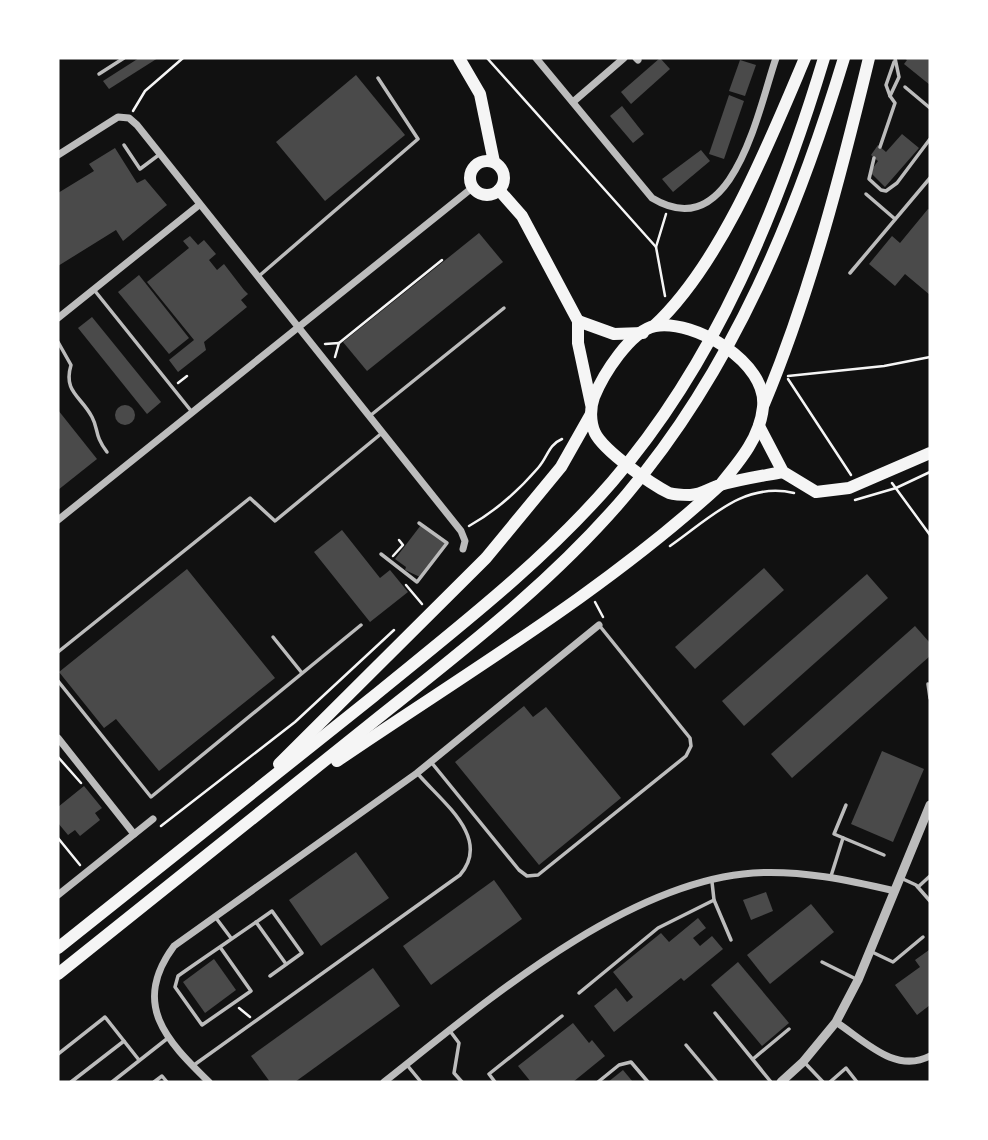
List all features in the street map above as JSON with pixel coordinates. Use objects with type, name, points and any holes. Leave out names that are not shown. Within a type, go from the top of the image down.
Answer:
[{"type":"main road","points":[[459,58],[480,94],[494,162],[504,175],[499,190],[488,195],[472,188],[469,177],[473,167],[483,161],[494,162]]},
{"type":"main road","points":[[231,811],[486,558],[533,505],[575,442],[610,366],[669,313],[691,287],[716,245],[771,137],[805,58]]},
{"type":"main road","points":[[58,948],[482,608],[552,546],[614,480],[670,402],[719,322],[749,263],[808,110],[824,58]]},
{"type":"main road","points":[[58,974],[487,631],[565,561],[627,494],[687,414],[735,334],[770,261],[808,165],[844,58]]},
{"type":"main road","points":[[261,812],[578,598],[679,523],[720,485],[745,454],[760,426],[764,404],[777,373],[821,232],[869,58]]},
{"type":"main road","points":[[499,190],[522,216],[578,321],[578,343],[596,433],[604,443],[652,484],[673,494],[694,495],[720,485],[783,472]]},
{"type":"main road","points":[[578,321],[614,334],[683,327],[706,336],[737,355],[757,379],[764,404]]},
{"type":"main road","points":[[760,426],[783,472],[816,492],[857,485],[930,453]]},
{"type":"street","points":[[536,58],[652,198],[668,208],[689,210],[707,203],[725,188],[738,167],[776,58]]},
{"type":"street","points":[[573,102],[624,58]]},
{"type":"street","points":[[58,155],[118,117],[129,118],[461,531],[465,541],[463,549]]},
{"type":"street","points":[[58,520],[472,188]]},
{"type":"street","points":[[58,318],[199,205]]},
{"type":"street","points":[[209,1082],[168,1038],[155,1010],[153,995],[162,962],[174,946],[417,773],[599,625]]},
{"type":"street","points":[[58,738],[134,834]]},
{"type":"street","points":[[781,1082],[803,1062],[836,1022],[858,980],[930,805]]},
{"type":"street","points":[[58,895],[153,819]]},
{"type":"street","points":[[384,1082],[528,971],[591,931],[653,901],[712,880],[752,873],[831,876],[895,891]]},
{"type":"street","points":[[836,1022],[898,1062],[913,1064],[930,1058]]},
{"type":"lane","points":[[99,74],[124,58]]},
{"type":"lane","points":[[890,96],[899,77],[895,59]]},
{"type":"lane","points":[[880,147],[895,103],[886,85],[895,59]]},
{"type":"lane","points":[[257,277],[418,139],[377,78]]},
{"type":"lane","points":[[905,87],[930,108]]},
{"type":"lane","points":[[874,158],[869,180],[886,191],[897,183],[930,139]]},
{"type":"lane","points":[[124,145],[140,169],[160,154]]},
{"type":"lane","points":[[850,273],[929,181]]},
{"type":"lane","points":[[866,194],[895,219]]},
{"type":"lane","points":[[94,289],[192,412]]},
{"type":"lane","points":[[369,416],[504,308]]},
{"type":"lane","points":[[58,342],[72,365],[68,378],[70,391],[94,419],[95,437],[107,452]]},
{"type":"lane","points":[[58,652],[250,498],[275,521],[382,433]]},
{"type":"lane","points":[[381,554],[417,582],[447,543],[419,523]]},
{"type":"lane","points":[[58,681],[151,797],[361,625]]},
{"type":"lane","points":[[431,762],[519,870],[527,876],[538,875],[686,756],[691,746],[690,738],[599,625]]},
{"type":"lane","points":[[273,637],[302,673]]},
{"type":"lane","points":[[928,684],[930,698]]},
{"type":"lane","points":[[192,1066],[460,876],[468,866],[472,842],[468,833],[417,773]]},
{"type":"lane","points":[[846,805],[834,834],[884,855]]},
{"type":"lane","points":[[831,876],[844,838]]},
{"type":"lane","points":[[918,887],[930,876]]},
{"type":"lane","points":[[900,878],[918,887],[930,901]]},
{"type":"lane","points":[[712,880],[714,900],[731,940]]},
{"type":"lane","points":[[579,993],[658,928],[714,900]]},
{"type":"lane","points":[[220,947],[251,991],[202,1026],[175,987],[178,976],[272,911],[302,953],[270,976]]},
{"type":"lane","points":[[215,916],[231,939]]},
{"type":"lane","points":[[256,922],[286,964]]},
{"type":"lane","points":[[870,951],[893,962],[923,937]]},
{"type":"lane","points":[[822,962],[858,980]]},
{"type":"lane","points":[[715,1013],[771,1082]]},
{"type":"lane","points":[[495,1082],[489,1074],[562,1016]]},
{"type":"lane","points":[[58,1054],[105,1017],[139,1060]]},
{"type":"lane","points":[[753,1059],[789,1029]]},
{"type":"lane","points":[[450,1031],[459,1043],[454,1073],[462,1082]]},
{"type":"lane","points":[[112,1082],[168,1038]]},
{"type":"lane","points":[[71,1082],[124,1041]]},
{"type":"lane","points":[[686,1045],[717,1082]]},
{"type":"lane","points":[[598,1082],[619,1065],[631,1062],[648,1082]]},
{"type":"lane","points":[[803,1062],[823,1082]]},
{"type":"lane","points":[[407,1065],[421,1082]]},
{"type":"lane","points":[[830,1082],[846,1068],[857,1082]]},
{"type":"lane","points":[[154,1082],[162,1076],[167,1082]]},
{"type":"path","points":[[129,118],[145,91],[183,58]]},
{"type":"path","points":[[487,58],[656,247]]},
{"type":"path","points":[[668,208],[656,247],[669,313]]},
{"type":"path","points":[[317,350],[325,344],[339,343],[443,260]]},
{"type":"path","points":[[327,364],[336,357],[339,343]]},
{"type":"path","points":[[857,485],[786,376],[884,366],[930,357]]},
{"type":"path","points":[[172,387],[187,376]]},
{"type":"path","points":[[461,531],[489,515],[540,467],[551,444],[567,438],[575,442]]},
{"type":"path","points":[[849,500],[861,500],[896,488],[930,472]]},
{"type":"path","points":[[886,474],[930,535]]},
{"type":"path","points":[[670,546],[708,514],[753,492],[780,490],[803,496]]},
{"type":"path","points":[[593,599],[604,618],[599,625]]},
{"type":"path","points":[[153,819],[159,827],[181,813],[295,722],[403,622]]},
{"type":"path","points":[[58,838],[86,873]]},
{"type":"path","points":[[234,1003],[255,1022]]},
{"type":"building","points":[[139,58],[158,58],[109,89],[103,81]]},
{"type":"building","points":[[660,58],[670,69],[631,104],[621,92]]},
{"type":"building","points":[[904,58],[930,58],[930,85],[904,64],[907,60]]},
{"type":"building","points":[[740,60],[756,65],[745,96],[729,91]]},
{"type":"building","points":[[356,75],[405,135],[325,201],[276,142]]},
{"type":"building","points":[[729,95],[744,101],[724,159],[709,154]]},
{"type":"building","points":[[622,106],[644,134],[633,143],[610,116]]},
{"type":"building","points":[[902,134],[919,148],[885,187],[870,172],[878,161],[871,155],[878,145],[886,152]]},
{"type":"building","points":[[115,148],[137,183],[145,179],[167,205],[123,241],[116,230],[58,266],[58,193],[94,171],[89,164]]},
{"type":"building","points":[[701,150],[710,161],[673,192],[662,179]]},
{"type":"building","points":[[928,209],[930,295],[905,274],[895,286],[869,264],[892,236],[900,243]]},
{"type":"building","points":[[479,233],[503,262],[367,371],[343,342]]},
{"type":"building","points":[[190,236],[198,245],[204,240],[216,254],[209,260],[217,270],[224,264],[248,294],[241,300],[247,307],[204,342],[206,350],[178,372],[169,360],[194,340],[147,282],[189,248],[183,241]]},
{"type":"building","points":[[139,275],[189,338],[169,354],[118,292]]},
{"type":"building","points":[[92,317],[161,402],[147,414],[78,328]]},
{"type":"building","points":[[125,405],[132,408],[135,415],[132,422],[125,425],[118,422],[115,415],[118,408]]},
{"type":"building","points":[[58,410],[97,459],[58,490]]},
{"type":"building","points":[[421,525],[445,543],[420,577],[405,570],[406,567],[395,559]]},
{"type":"building","points":[[342,530],[380,578],[390,570],[408,592],[370,622],[314,552]]},
{"type":"building","points":[[764,568],[784,590],[695,669],[675,647]]},
{"type":"building","points":[[187,569],[275,678],[159,771],[116,719],[104,728],[59,672]]},
{"type":"building","points":[[867,574],[888,598],[744,726],[722,701]]},
{"type":"building","points":[[915,626],[930,643],[930,656],[792,778],[771,754]]},
{"type":"building","points":[[524,706],[533,717],[546,707],[621,798],[539,865],[455,762]]},
{"type":"building","points":[[882,751],[924,769],[893,842],[851,824]]},
{"type":"building","points":[[84,786],[102,808],[95,813],[100,820],[80,836],[75,830],[68,835],[58,823],[58,807]]},
{"type":"building","points":[[356,852],[389,898],[321,946],[289,900]]},
{"type":"building","points":[[494,880],[522,919],[431,985],[403,946]]},
{"type":"building","points":[[766,892],[773,911],[751,920],[743,900]]},
{"type":"building","points":[[811,904],[834,932],[770,984],[747,955]]},
{"type":"building","points":[[698,918],[706,928],[693,938],[700,946],[712,936],[723,949],[684,981],[681,978],[614,1032],[594,1006],[616,988],[627,1002],[633,997],[613,972],[661,933],[669,942]]},
{"type":"building","points":[[929,950],[930,1005],[917,1015],[895,985],[920,967],[915,960]]},
{"type":"building","points":[[214,959],[236,990],[205,1013],[183,982]]},
{"type":"building","points":[[738,962],[789,1023],[762,1046],[711,985]]},
{"type":"building","points":[[373,968],[400,1006],[295,1082],[270,1082],[251,1056]]},
{"type":"building","points":[[573,1023],[589,1043],[592,1040],[605,1056],[573,1082],[531,1082],[518,1066]]},
{"type":"building","points":[[623,1070],[633,1082],[608,1082]]}]
